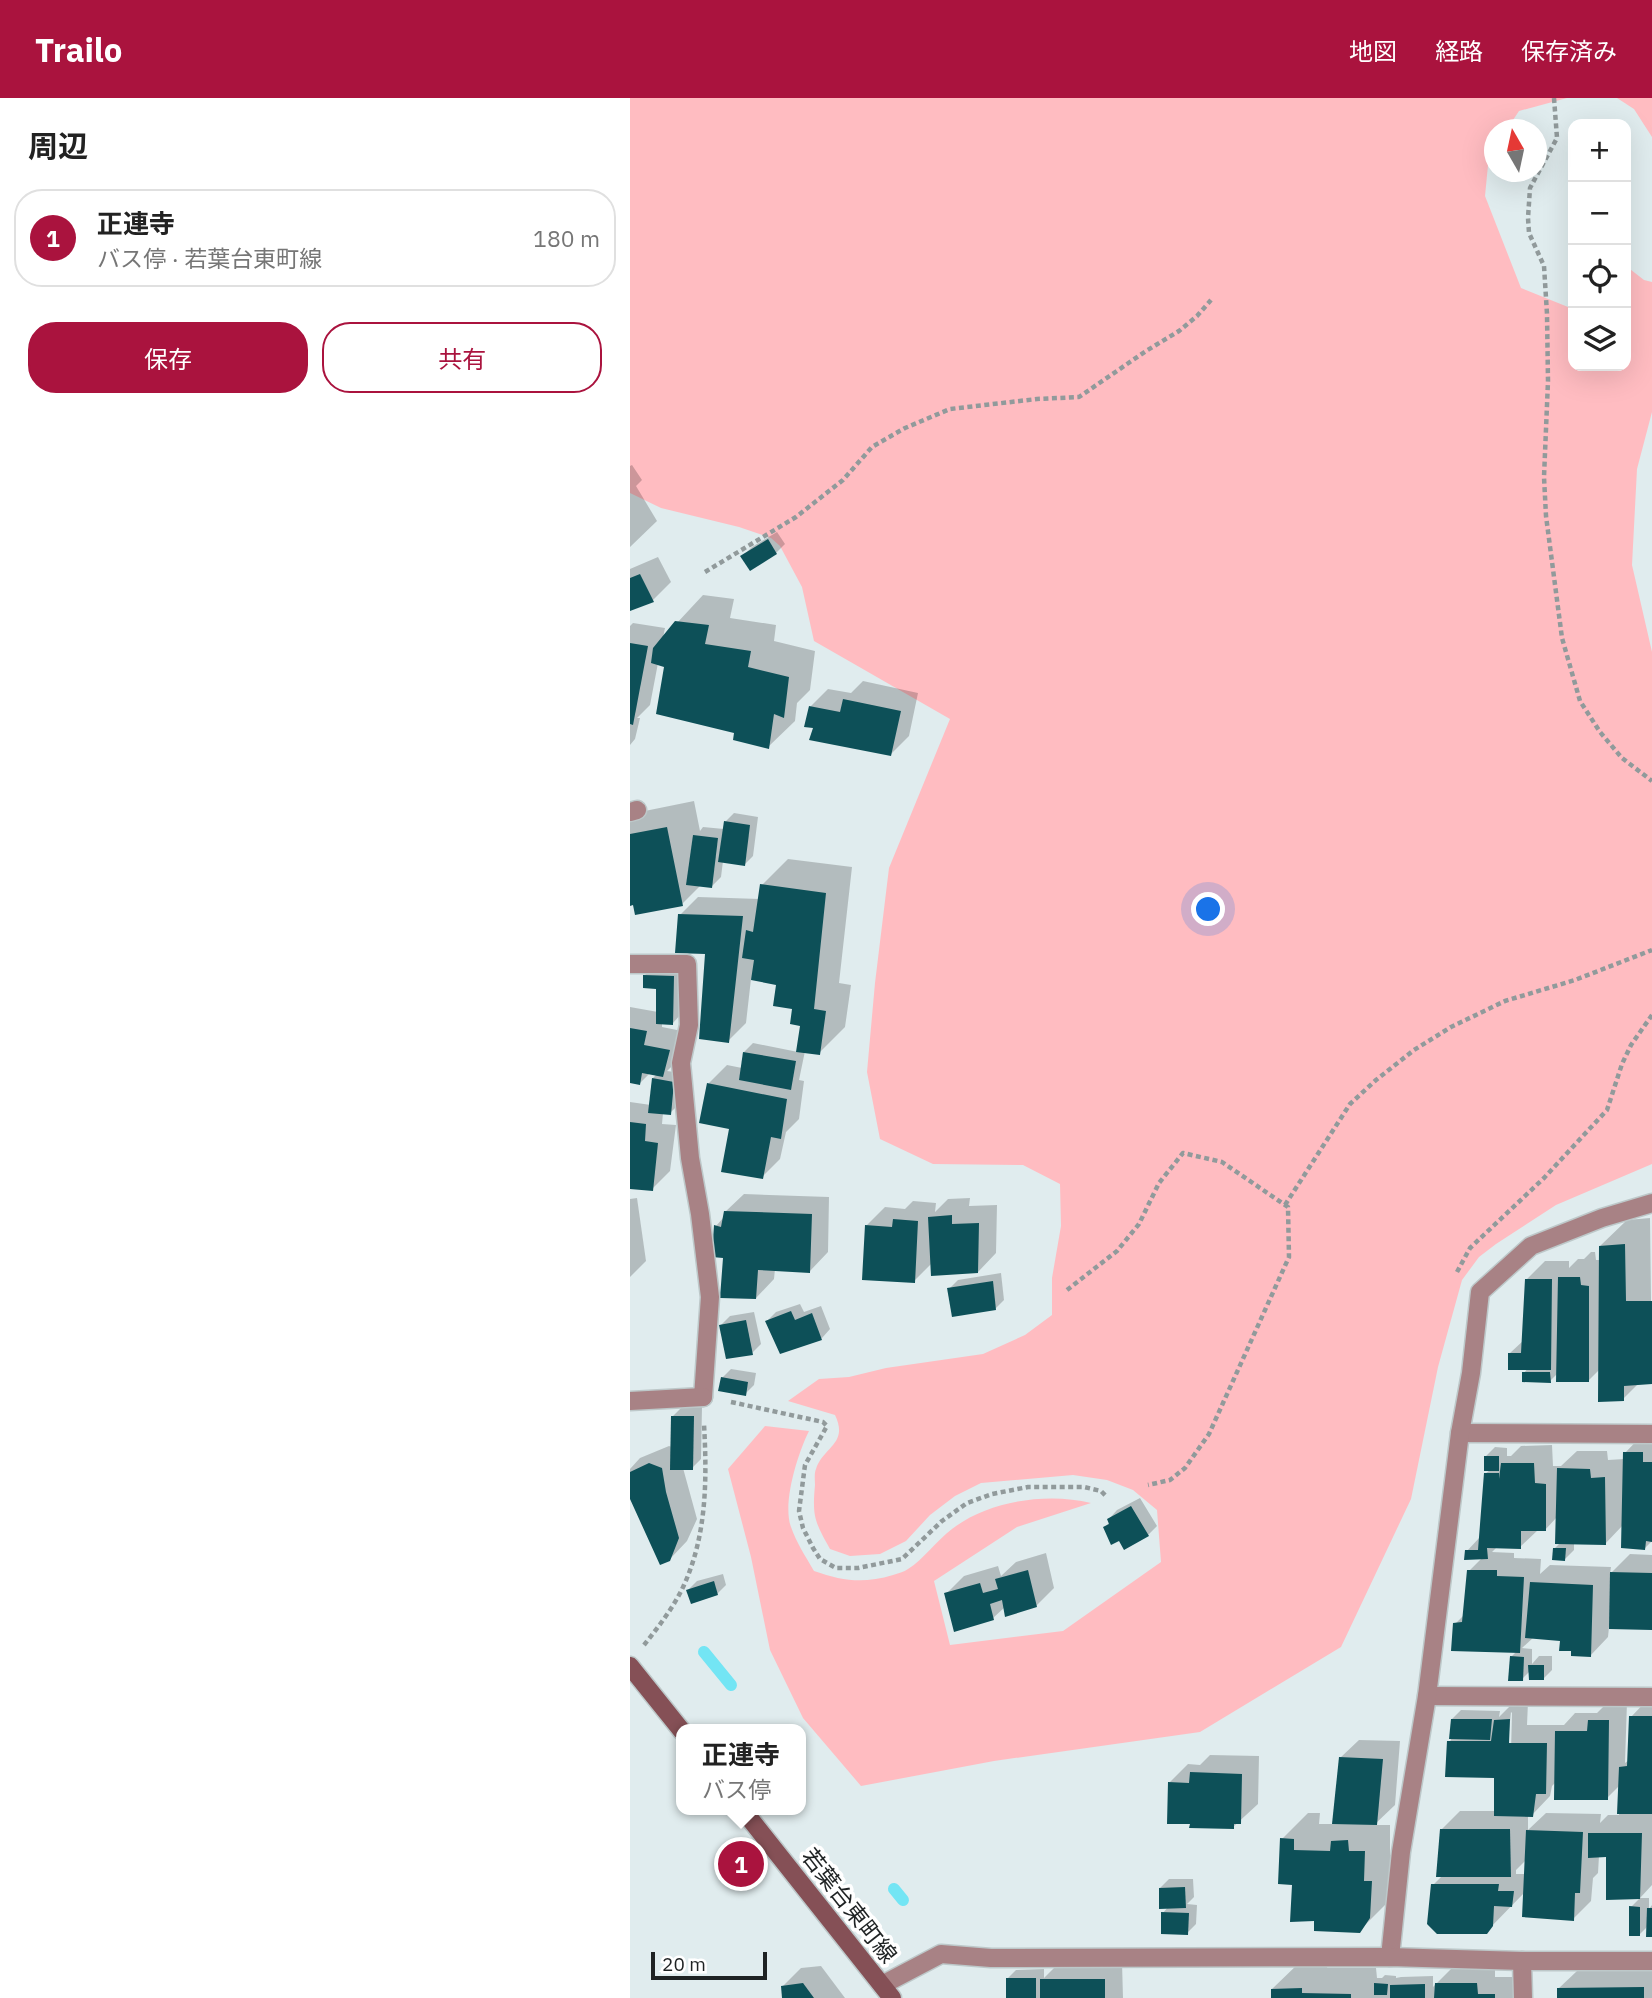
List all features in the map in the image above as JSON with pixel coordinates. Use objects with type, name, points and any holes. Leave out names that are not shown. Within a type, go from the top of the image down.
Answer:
[{"type":"main road","points":[[634,1660],[676,1724]]},
{"type":"main road","name":"若葉台東町線","points":[[747,1815],[887,1992]]},
{"type":"street","points":[[630,964],[687,964],[689,1025],[681,1063],[690,1158],[710,1297],[704,1397],[630,1401]]},
{"type":"street","points":[[1391,1957],[1401,1852],[1427,1696],[1480,1292],[1531,1246],[1602,1217],[1652,1203]]},
{"type":"street","points":[[1460,1433],[1652,1434]]},
{"type":"street","points":[[1427,1696],[1652,1697]]},
{"type":"street","points":[[887,1992],[941,1954],[991,1958],[1391,1957],[1652,1961]]},
{"type":"street","points":[[1522,1961],[1522,1998]]},
{"type":"path","points":[[1554,98],[1557,138],[1530,188],[1528,218],[1529,233],[1544,266],[1548,333],[1544,477],[1546,516],[1562,638],[1580,701],[1600,732],[1622,758],[1652,781]]},
{"type":"path","points":[[705,572],[796,517],[843,480],[872,447],[905,428],[950,409],[1079,397],[1179,331],[1198,316],[1211,300]]},
{"type":"path","points":[[1285,1205],[1350,1104],[1415,1049],[1451,1027],[1505,1001],[1575,980],[1652,950]]},
{"type":"path","points":[[1453,1278],[1470,1248],[1544,1178],[1607,1110],[1622,1064],[1652,1015]]},
{"type":"path","points":[[1067,1290],[1117,1251],[1139,1224],[1159,1183],[1183,1153],[1223,1162],[1288,1207],[1289,1257],[1209,1434],[1185,1468],[1170,1480],[1148,1485]]},
{"type":"path","points":[[634,1660],[668,1614],[684,1584],[704,1519],[707,1476],[704,1397],[823,1422],[827,1426],[805,1465],[799,1511],[803,1528],[820,1559],[836,1568],[858,1569],[902,1559],[967,1503],[992,1494],[1028,1487],[1084,1487],[1106,1496]]},
{"type":"shaded area","points":[[630,98],[1567,98],[1519,111],[1514,119],[1484,119],[1484,182],[1486,182],[1485,196],[1521,288],[1568,307],[1568,371],[1631,371],[1631,270],[1644,280],[1652,282],[1652,412],[1637,469],[1632,565],[1652,652],[1652,1164],[1556,1205],[1479,1257],[1462,1280],[1438,1367],[1411,1499],[1341,1647],[1200,1732],[994,1761],[861,1786],[803,1718],[770,1650],[751,1557],[728,1469],[765,1426],[809,1431],[792,1478],[789,1517],[796,1538],[814,1571],[834,1577],[872,1580],[905,1571],[952,1529],[967,1519],[1000,1506],[1018,1501],[1056,1498],[1091,1503],[1017,1527],[934,1581],[950,1645],[1063,1631],[1161,1562],[1157,1510],[1133,1490],[1107,1480],[1073,1475],[981,1483],[955,1496],[930,1515],[906,1541],[880,1554],[850,1556],[830,1549],[814,1512],[815,1471],[837,1439],[838,1425],[835,1415],[788,1401],[819,1379],[849,1377],[886,1368],[983,1354],[1025,1335],[1052,1315],[1052,1278],[1061,1226],[1060,1184],[1023,1165],[933,1164],[880,1139],[867,1072],[889,868],[950,719],[814,641],[802,587],[780,546],[771,538],[739,527],[661,508],[630,493]]},
{"type":"shaded area","points":[[1617,98],[1652,98],[1652,137],[1634,109]]},
{"type":"building","points":[[768,539],[777,554],[750,571],[740,556]]},
{"type":"building","points":[[640,574],[654,602],[630,611],[630,578]]},
{"type":"building","points":[[675,621],[709,625],[705,644],[751,651],[748,667],[789,677],[784,718],[774,714],[769,749],[733,740],[734,733],[656,714],[664,667],[651,663],[653,648]]},
{"type":"building","points":[[630,643],[648,646],[633,725],[630,724]]},
{"type":"building","points":[[843,699],[901,711],[891,756],[809,740],[813,728],[804,727],[809,706],[840,712]]},
{"type":"building","points":[[724,821],[750,825],[745,866],[718,862]]},
{"type":"building","points":[[667,827],[683,906],[635,915],[633,905],[630,906],[630,834]]},
{"type":"building","points":[[693,835],[718,838],[712,888],[686,885]]},
{"type":"building","points":[[760,884],[826,893],[814,1009],[826,1011],[820,1055],[796,1052],[800,1026],[790,1024],[792,1009],[773,1006],[776,985],[751,980],[754,960],[742,958],[746,930],[753,932]]},
{"type":"building","points":[[678,914],[743,916],[729,1043],[699,1039],[705,954],[675,953]]},
{"type":"building","points":[[643,975],[674,976],[673,1025],[656,1024],[656,989],[643,988]]},
{"type":"building","points":[[630,1028],[647,1031],[644,1045],[670,1050],[663,1077],[642,1073],[640,1085],[630,1083]]},
{"type":"building","points":[[743,1052],[796,1061],[791,1090],[739,1080]]},
{"type":"building","points":[[652,1078],[674,1082],[671,1115],[648,1113]]},
{"type":"building","points":[[707,1083],[787,1099],[781,1139],[771,1137],[763,1179],[721,1172],[729,1129],[699,1123]]},
{"type":"building","points":[[630,1122],[646,1124],[645,1141],[658,1143],[653,1191],[630,1189]]},
{"type":"building","points":[[724,1211],[812,1214],[810,1273],[758,1270],[756,1299],[720,1298],[723,1258],[712,1257],[714,1225],[721,1227]]},
{"type":"building","points":[[952,1215],[952,1224],[979,1223],[978,1273],[931,1276],[928,1217]]},
{"type":"building","points":[[893,1219],[918,1221],[915,1283],[862,1280],[865,1225],[892,1227]]},
{"type":"building","points":[[1625,1244],[1626,1301],[1652,1301],[1652,1384],[1624,1386],[1624,1401],[1598,1402],[1599,1246]]},
{"type":"building","points":[[1558,1277],[1580,1277],[1581,1285],[1589,1286],[1589,1382],[1556,1382]]},
{"type":"building","points":[[1525,1279],[1552,1279],[1551,1370],[1508,1370],[1508,1353],[1521,1353]]},
{"type":"building","points":[[993,1281],[996,1310],[952,1317],[947,1288]]},
{"type":"building","points":[[791,1311],[795,1320],[812,1313],[822,1340],[780,1354],[765,1321]]},
{"type":"building","points":[[746,1320],[753,1355],[726,1359],[719,1325]]},
{"type":"building","points":[[1522,1372],[1550,1372],[1551,1383],[1522,1382]]},
{"type":"building","points":[[721,1377],[748,1382],[746,1396],[718,1391]]},
{"type":"building","points":[[671,1416],[694,1416],[693,1470],[670,1470]]},
{"type":"building","points":[[1623,1452],[1643,1452],[1643,1462],[1652,1462],[1652,1542],[1646,1541],[1645,1550],[1621,1548]]},
{"type":"building","points":[[1484,1456],[1499,1456],[1499,1471],[1484,1471]]},
{"type":"building","points":[[649,1463],[662,1468],[679,1538],[670,1561],[660,1565],[630,1499],[630,1472]]},
{"type":"building","points":[[1501,1463],[1534,1463],[1535,1483],[1546,1484],[1546,1531],[1521,1531],[1521,1549],[1487,1548],[1488,1559],[1464,1560],[1465,1550],[1478,1550],[1484,1473],[1499,1473],[1499,1479]]},
{"type":"building","points":[[1557,1468],[1590,1469],[1591,1478],[1605,1477],[1606,1545],[1555,1544]]},
{"type":"building","points":[[1131,1506],[1149,1536],[1124,1550],[1119,1541],[1111,1545],[1103,1527],[1109,1524],[1107,1519]]},
{"type":"building","points":[[1553,1548],[1566,1548],[1565,1561],[1552,1560]]},
{"type":"building","points":[[1028,1570],[1037,1607],[1005,1617],[1002,1600],[990,1604],[994,1620],[954,1632],[944,1593],[980,1583],[983,1593],[998,1589],[995,1579]]},
{"type":"building","points":[[1467,1570],[1497,1570],[1497,1576],[1524,1577],[1520,1653],[1451,1651],[1453,1623],[1462,1622]]},
{"type":"building","points":[[1610,1572],[1652,1573],[1652,1630],[1609,1629]]},
{"type":"building","points":[[714,1581],[718,1595],[691,1604],[686,1590]]},
{"type":"building","points":[[1530,1582],[1593,1585],[1591,1657],[1571,1656],[1571,1651],[1559,1651],[1560,1641],[1525,1638]]},
{"type":"building","points":[[1510,1656],[1524,1657],[1523,1681],[1508,1681]]},
{"type":"building","points":[[1528,1665],[1544,1665],[1544,1680],[1529,1680]]},
{"type":"building","points":[[1629,1716],[1652,1716],[1652,1814],[1617,1814],[1619,1767],[1627,1766]]},
{"type":"building","points":[[1451,1719],[1492,1719],[1490,1740],[1449,1739]]},
{"type":"building","points":[[1510,1719],[1509,1743],[1547,1743],[1546,1794],[1536,1794],[1533,1817],[1494,1816],[1494,1778],[1445,1777],[1447,1741],[1491,1741],[1494,1720]]},
{"type":"building","points":[[1588,1720],[1609,1720],[1608,1800],[1554,1800],[1555,1731],[1587,1731]]},
{"type":"building","points":[[1339,1757],[1383,1759],[1377,1825],[1332,1824]]},
{"type":"building","points":[[1190,1772],[1242,1774],[1241,1824],[1234,1824],[1234,1829],[1189,1828],[1190,1824],[1167,1824],[1168,1782],[1189,1783]]},
{"type":"building","points":[[1440,1829],[1510,1829],[1511,1877],[1436,1877]]},
{"type":"building","points":[[1526,1830],[1583,1832],[1580,1893],[1575,1893],[1574,1921],[1522,1917]]},
{"type":"building","points":[[1588,1833],[1642,1833],[1640,1899],[1606,1900],[1606,1857],[1588,1858]]},
{"type":"building","points":[[1280,1838],[1294,1839],[1294,1850],[1330,1851],[1331,1841],[1348,1840],[1349,1851],[1365,1851],[1364,1881],[1372,1881],[1370,1918],[1360,1933],[1314,1931],[1314,1921],[1290,1922],[1292,1885],[1278,1884]]},
{"type":"building","points":[[1431,1884],[1499,1884],[1498,1891],[1514,1891],[1512,1907],[1494,1906],[1493,1926],[1487,1934],[1437,1934],[1427,1924]]},
{"type":"building","points":[[1185,1887],[1186,1908],[1159,1909],[1159,1888]]},
{"type":"building","points":[[1629,1906],[1640,1907],[1640,1936],[1629,1936]]},
{"type":"building","points":[[1647,1908],[1652,1908],[1652,1937],[1646,1937]]},
{"type":"building","points":[[1161,1912],[1189,1913],[1188,1935],[1161,1934]]},
{"type":"building","points":[[1006,1978],[1036,1978],[1036,1998],[1006,1998]]},
{"type":"building","points":[[1040,1979],[1105,1979],[1105,1998],[1040,1998]]},
{"type":"building","points":[[803,1983],[814,1998],[782,1998],[781,1986]]},
{"type":"building","points":[[1374,1983],[1388,1984],[1387,1995],[1374,1995]]},
{"type":"building","points":[[1435,1983],[1477,1983],[1478,1994],[1495,1994],[1495,1998],[1434,1998]]},
{"type":"building","points":[[1425,1984],[1425,1998],[1390,1998],[1390,1985]]},
{"type":"building","points":[[1644,1987],[1644,1998],[1557,1998],[1557,1988]]},
{"type":"building","points":[[1302,1988],[1302,1993],[1351,1994],[1351,1998],[1271,1998],[1271,1989]]},
{"type":"waterway","points":[[704,1652],[731,1685]]},
{"type":"waterway","points":[[894,1889],[903,1900]]},
{"type":"place","name":"正連寺","points":[[741,1864]]}]
